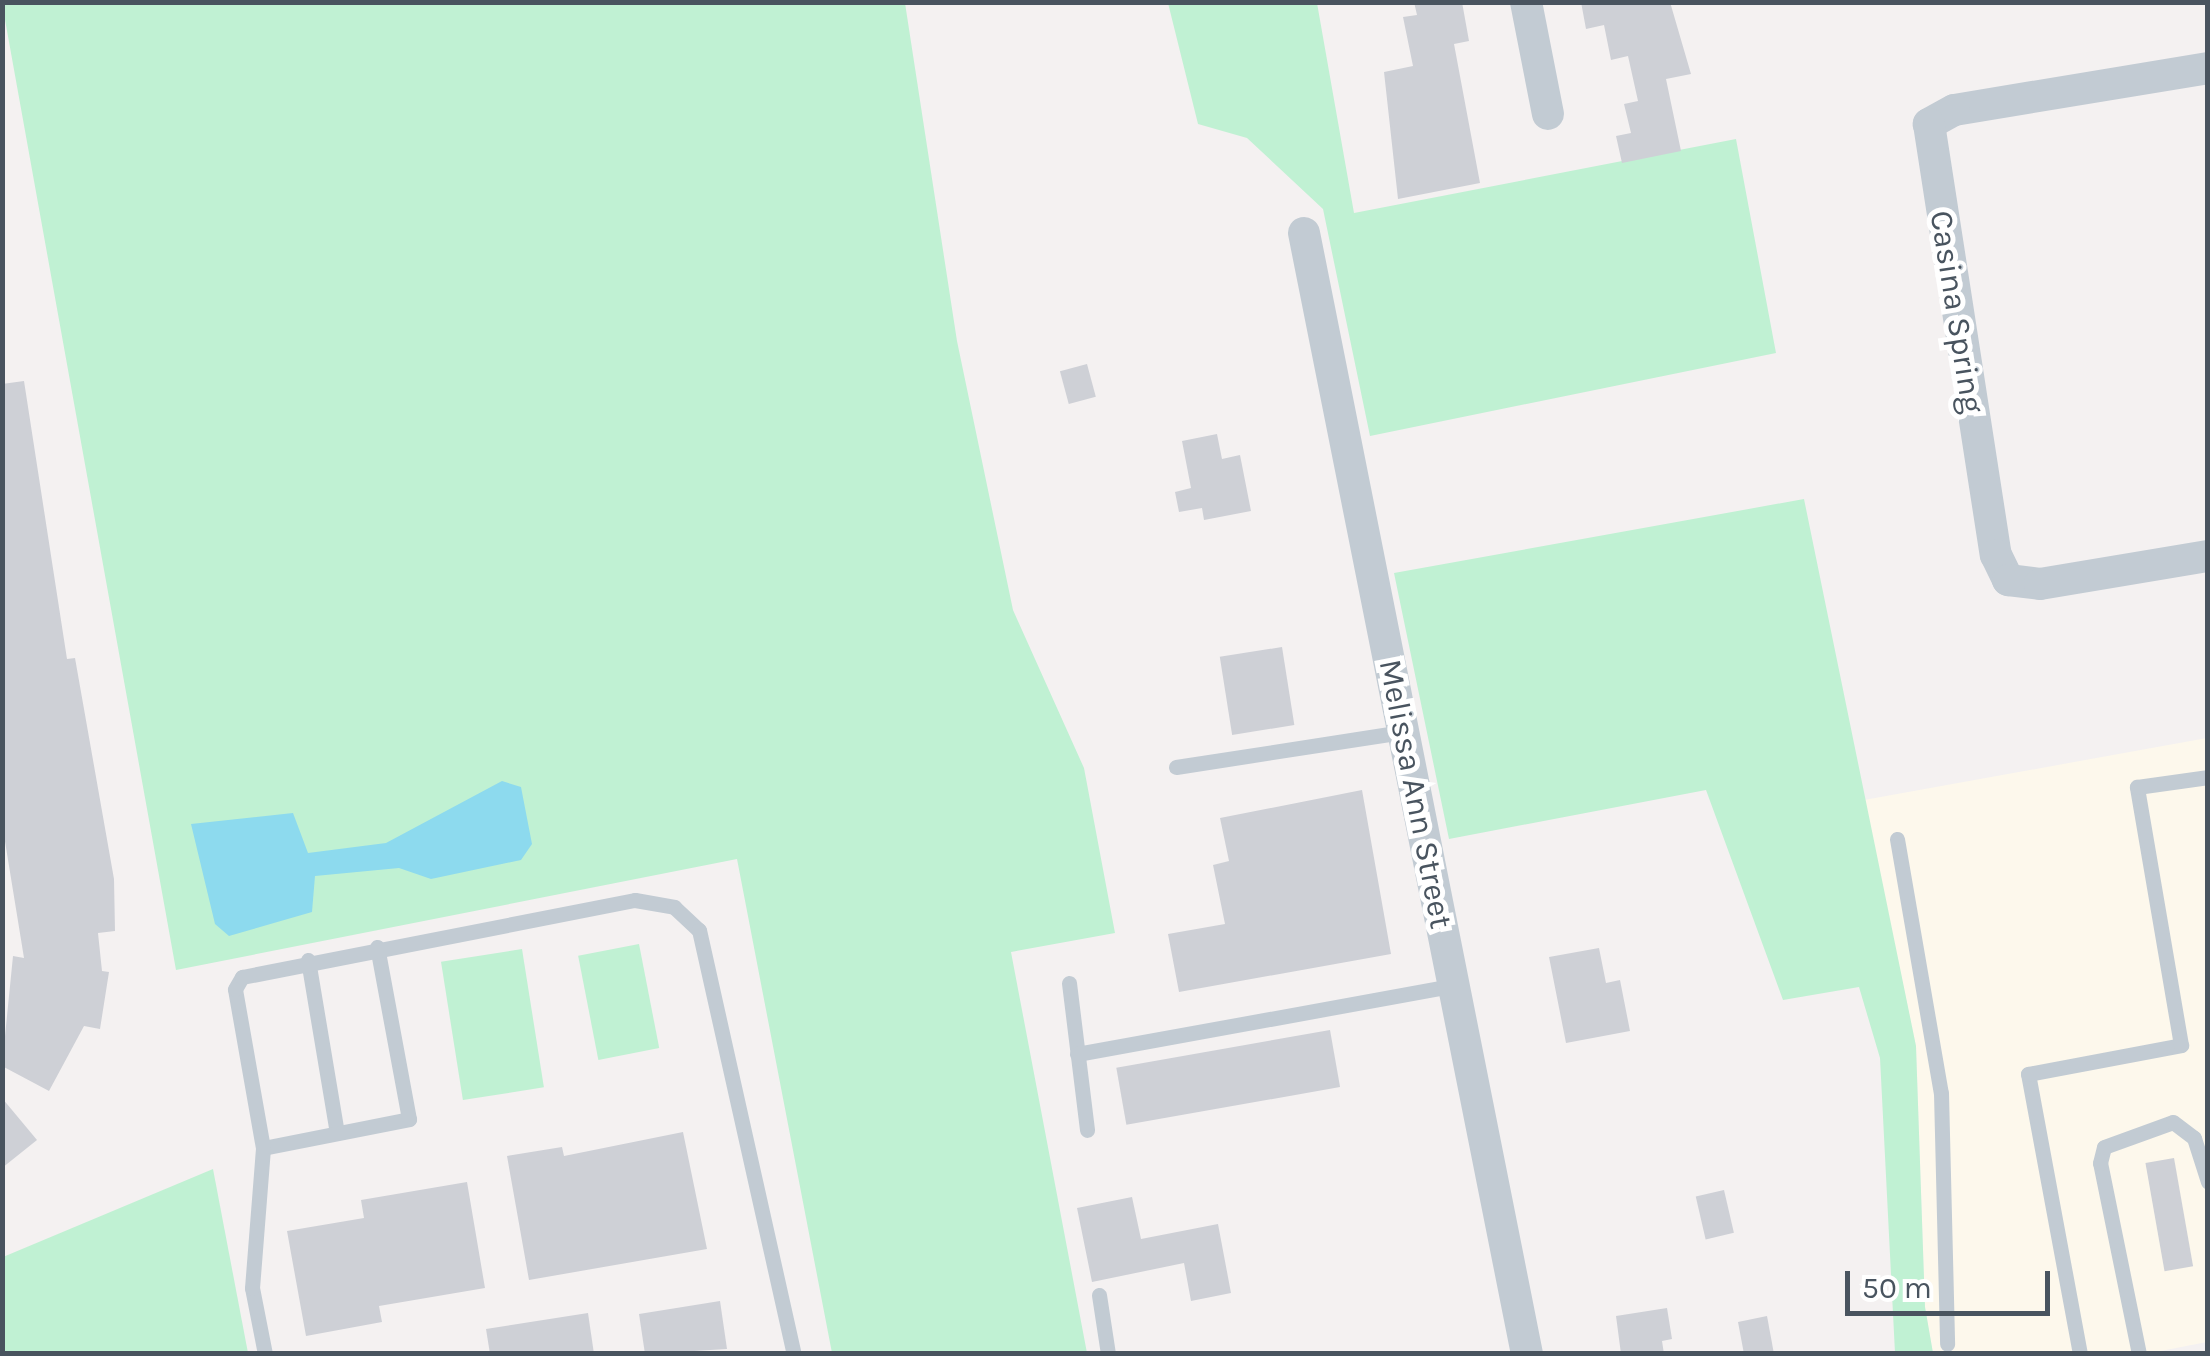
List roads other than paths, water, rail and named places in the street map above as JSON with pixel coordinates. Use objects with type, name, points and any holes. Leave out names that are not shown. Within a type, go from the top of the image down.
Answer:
[{"type":"street","points":[[1526,2],[1548,114]]},
{"type":"street","name":"Casina Spring","points":[[2208,68],[1954,110],[1929,124],[1996,555],[2008,580],[2040,584],[2208,556]]},
{"type":"street","name":"Melissa Ann Street","points":[[1304,233],[1526,1354]]},
{"type":"lane","points":[[1176,767],[1402,732]]},
{"type":"lane","points":[[2080,1354],[2028,1074],[2181,1045],[2137,786],[2208,777]]},
{"type":"lane","points":[[1897,838],[1941,1093],[1947,1344]]},
{"type":"lane","points":[[266,1354],[252,1288],[262,1148],[234,989],[256,970],[635,900],[690,916],[732,1060],[794,1354]]},
{"type":"lane","points":[[262,1148],[409,1119],[377,947]]},
{"type":"lane","points":[[308,960],[337,1133]]},
{"type":"lane","points":[[1069,984],[1087,1130]]},
{"type":"lane","points":[[1078,1054],[1453,986]]},
{"type":"lane","points":[[2139,1354],[2100,1164],[2104,1147],[2173,1122],[2194,1138],[2208,1182]]},
{"type":"lane","points":[[1099,1295],[1108,1354]]},
{"type":"water","points":[[502,781],[521,787],[532,844],[521,860],[431,879],[399,868],[315,876],[312,912],[229,936],[215,924],[191,824],[293,813],[308,853],[386,843]]}]
